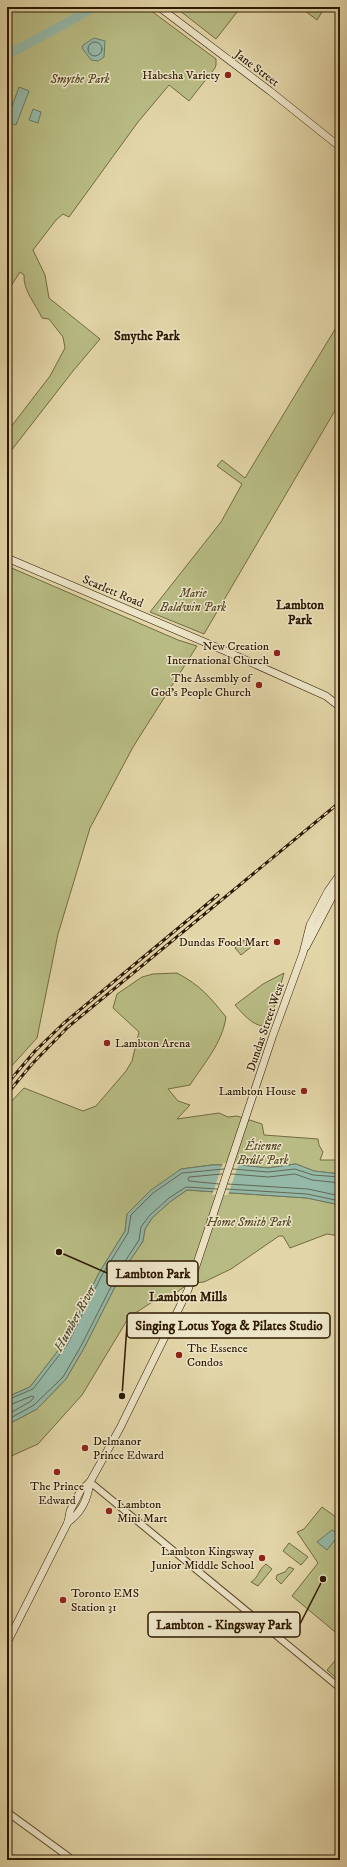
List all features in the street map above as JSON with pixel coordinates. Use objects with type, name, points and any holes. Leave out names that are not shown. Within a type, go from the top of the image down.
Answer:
[{"type":"main road","name":"Jane Street","points":[[159,7],[270,91],[340,147]]},
{"type":"main road","name":"Scarlett Road","points":[[7,558],[326,696],[340,707]]},
{"type":"main road","name":"Dundas Street West","points":[[7,1643],[68,1522],[76,1516],[88,1494],[90,1482],[136,1397],[193,1276],[273,1035],[303,953],[310,925],[328,891],[340,874]]},
{"type":"main road","name":"Dundas Street West","points":[[303,953],[340,882]]},
{"type":"street","points":[[90,1482],[340,1688]]},
{"type":"street","points":[[7,1812],[73,1860]]},
{"type":"green space","name":"Smythe Park","points":[[7,7],[146,7],[216,59],[216,65],[189,101],[169,85],[138,122],[69,217],[63,214],[56,220],[33,250],[45,275],[49,298],[100,339],[73,371],[7,456],[7,432],[50,376],[65,348],[63,337],[49,319],[42,318],[28,292],[24,281],[24,275],[20,272],[7,292]]},
{"type":"green space","points":[[175,7],[241,7],[216,39]]},
{"type":"green space","points":[[300,7],[325,7],[317,20]]},
{"type":"green space","name":"Marie Baldwin Park","points":[[340,321],[340,402],[204,634],[150,612],[221,522],[242,484],[217,466],[222,460],[245,478]]},
{"type":"green space","points":[[7,566],[178,640],[197,646],[133,747],[90,828],[58,934],[37,1038],[7,1071]]},
{"type":"green space","points":[[244,940],[251,947],[241,955],[235,948]]},
{"type":"green space","name":"Étienne Brûlé Park","points":[[177,973],[192,982],[204,992],[226,1017],[217,1045],[190,1085],[168,1089],[178,1101],[190,1105],[177,1119],[219,1113],[228,1117],[237,1116],[262,1124],[264,1135],[318,1139],[319,1145],[323,1152],[320,1160],[340,1160],[340,1174],[314,1171],[296,1164],[268,1168],[240,1165],[212,1165],[181,1169],[127,1214],[125,1231],[99,1273],[64,1343],[30,1387],[7,1397],[7,1106],[24,1088],[83,1111],[96,1106],[126,1071],[132,1061],[139,1032],[113,1008],[117,994],[142,977],[153,974]]},
{"type":"green space","points":[[284,973],[269,1026],[254,1023],[235,1005],[263,984]]},
{"type":"green space","name":"Home Smith Park","points":[[187,1190],[307,1198],[340,1205],[340,1236],[327,1234],[290,1248],[283,1236],[279,1236],[231,1269],[204,1282],[193,1283],[184,1287],[166,1300],[157,1299],[129,1317],[82,1395],[38,1444],[7,1458],[7,1425],[37,1409],[66,1379],[84,1348],[123,1271],[143,1241],[145,1229],[152,1218],[171,1201]]},
{"type":"green space","points":[[322,1507],[340,1520],[340,1636],[292,1596],[318,1563],[297,1532],[304,1529]]},
{"type":"green space","points":[[289,1543],[308,1557],[301,1565],[283,1551]]},
{"type":"green space","points":[[266,1564],[272,1569],[258,1586],[251,1582],[256,1578]]},
{"type":"green space","points":[[289,1567],[294,1569],[281,1584],[276,1579],[277,1575],[285,1572]]},
{"type":"green space","points":[[340,1655],[340,1681],[327,1670]]},
{"type":"water","points":[[94,38],[105,41],[104,57],[98,61],[91,60],[82,48],[83,45]]},
{"type":"water","points":[[19,87],[29,91],[16,125],[7,122],[7,120]]},
{"type":"water","points":[[33,109],[41,112],[38,123],[29,120]]},
{"type":"water","points":[[296,1164],[314,1171],[340,1174],[340,1205],[307,1198],[187,1190],[171,1201],[152,1218],[145,1229],[143,1241],[123,1271],[84,1348],[66,1379],[37,1409],[7,1425],[7,1397],[30,1387],[64,1343],[99,1273],[125,1231],[127,1214],[151,1190],[181,1169],[212,1165],[240,1165],[268,1168]]},
{"type":"water","points":[[332,1530],[339,1535],[327,1550],[317,1542]]},
{"type":"pier","points":[[223,1163],[239,1163],[228,1195],[212,1195]]},
{"type":"waterway","points":[[7,55],[93,7]]},
{"type":"railway","points":[[7,1094],[32,1064],[68,1027],[340,802]]},
{"type":"railway","points":[[7,1084],[35,1051],[64,1023],[218,895]]},
{"type":"place","name":"Habesha Variety","points":[[228,75]]},
{"type":"place","name":"New Creation International Church","points":[[277,653]]},
{"type":"place","name":"The Assembly of God's People Church","points":[[259,685]]},
{"type":"place","name":"Dundas Food Mart","points":[[277,942]]},
{"type":"place","name":"Lambton Arena","points":[[107,1043]]},
{"type":"place","name":"Lambton House","points":[[304,1091]]},
{"type":"place","name":"Lambton Park","points":[[59,1252]]},
{"type":"place","name":"The Essence Condos","points":[[179,1355]]},
{"type":"place","name":"Singing Lotus Yoga & Pilates Studio","points":[[122,1396]]},
{"type":"place","name":"Delmanor Prince Edward","points":[[85,1448]]},
{"type":"place","name":"The Prince Edward","points":[[57,1472]]},
{"type":"place","name":"Lambton Mini Mart","points":[[109,1511]]},
{"type":"place","name":"Lambton Kingsway Junior Middle School","points":[[262,1558]]},
{"type":"place","name":"Lambton - Kingsway Park","points":[[323,1579]]},
{"type":"place","name":"Toronto EMS Station 31","points":[[63,1600]]},
{"type":"district","name":"Smythe Park","points":[[147,335]]},
{"type":"district","name":"Lambton Park","points":[[300,612]]},
{"type":"district","name":"Lambton Mills","points":[[188,1296]]},
{"type":"water label","name":"Humber River","points":[[74,1318]]}]
